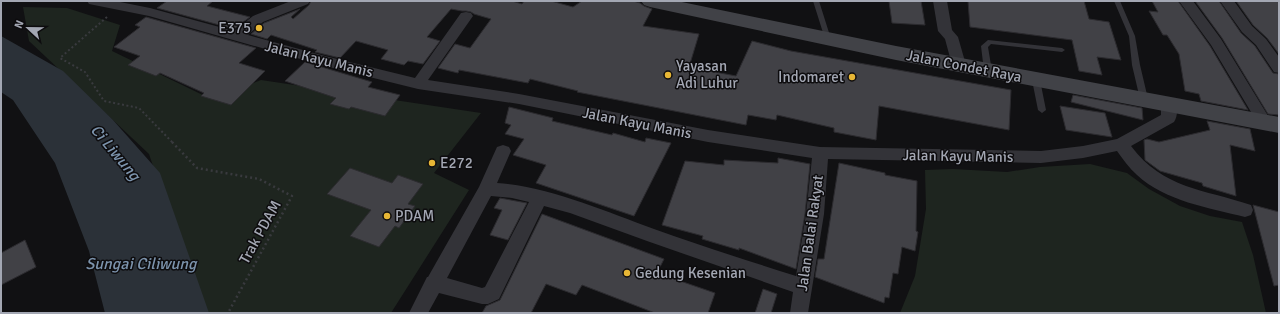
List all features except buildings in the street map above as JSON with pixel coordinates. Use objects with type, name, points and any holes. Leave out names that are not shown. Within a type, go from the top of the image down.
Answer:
[{"type":"street","name":"Jalan Kayu Manis","points":[[94,1],[122,4],[325,62],[418,84],[519,100],[708,136],[820,154],[1041,157],[1083,152],[1121,144],[1169,118],[1169,104]]},
{"type":"street","points":[[236,37],[258,18],[303,1]]},
{"type":"street","name":"Jalan Condet Raya","points":[[650,1],[687,5],[828,39],[988,71],[1272,124]]},
{"type":"street","points":[[940,1],[945,31],[951,38],[952,64]]},
{"type":"street","points":[[1186,1],[1272,124]]},
{"type":"street","points":[[1227,1],[1247,30],[1261,42],[1279,68]]},
{"type":"street","points":[[418,84],[466,16]]},
{"type":"street","points":[[1121,144],[1132,160],[1146,174],[1167,187],[1245,210]]},
{"type":"street","points":[[418,313],[433,283],[486,189],[502,151]]},
{"type":"street","name":"Jalan Balai Rakyat","points":[[799,313],[814,222],[820,154]]},
{"type":"street","points":[[486,189],[512,191],[572,206],[634,230],[803,287]]},
{"type":"street","points":[[433,283],[482,296],[488,296],[492,293],[539,198]]},
{"type":"lane","points":[[816,1],[828,39]]},
{"type":"lane","points":[[1117,1],[1132,36],[1136,65],[1144,99]]},
{"type":"lane","points":[[988,71],[984,46],[990,42],[1062,50]]},
{"type":"lane","points":[[1036,80],[1042,110]]},
{"type":"path","name":"Trak PDAM","points":[[122,4],[60,58],[85,72],[104,101],[139,108],[197,168],[259,179],[292,196],[228,313]]},
{"type":"shaded area","points":[[23,7],[67,8],[120,25],[112,51],[211,99],[261,80],[481,113],[434,173],[469,190],[391,313],[203,313],[149,154],[29,41]]},
{"type":"shaded area","points":[[1090,164],[1127,173],[1149,189],[1180,206],[1210,216],[1242,222],[1253,255],[1266,313],[900,313],[915,276],[926,209],[925,170],[953,169],[1007,172],[1040,167]]},
{"type":"water","name":"Sungai Ciliwung","points":[[1,36],[63,71],[113,120],[160,173],[209,313],[105,313],[89,251],[55,163],[13,100],[1,92]]},
{"type":"place","name":"E375","points":[[259,28]]},
{"type":"place","name":"Yayasan Adi Luhur","points":[[668,75]]},
{"type":"place","name":"Indomaret","points":[[852,77]]},
{"type":"place","name":"E272","points":[[432,163]]},
{"type":"place","name":"PDAM","points":[[387,216]]},
{"type":"place","name":"Gedung Kesenian","points":[[627,273]]},
{"type":"water label","name":"Ci Liwung","points":[[116,152]]}]
